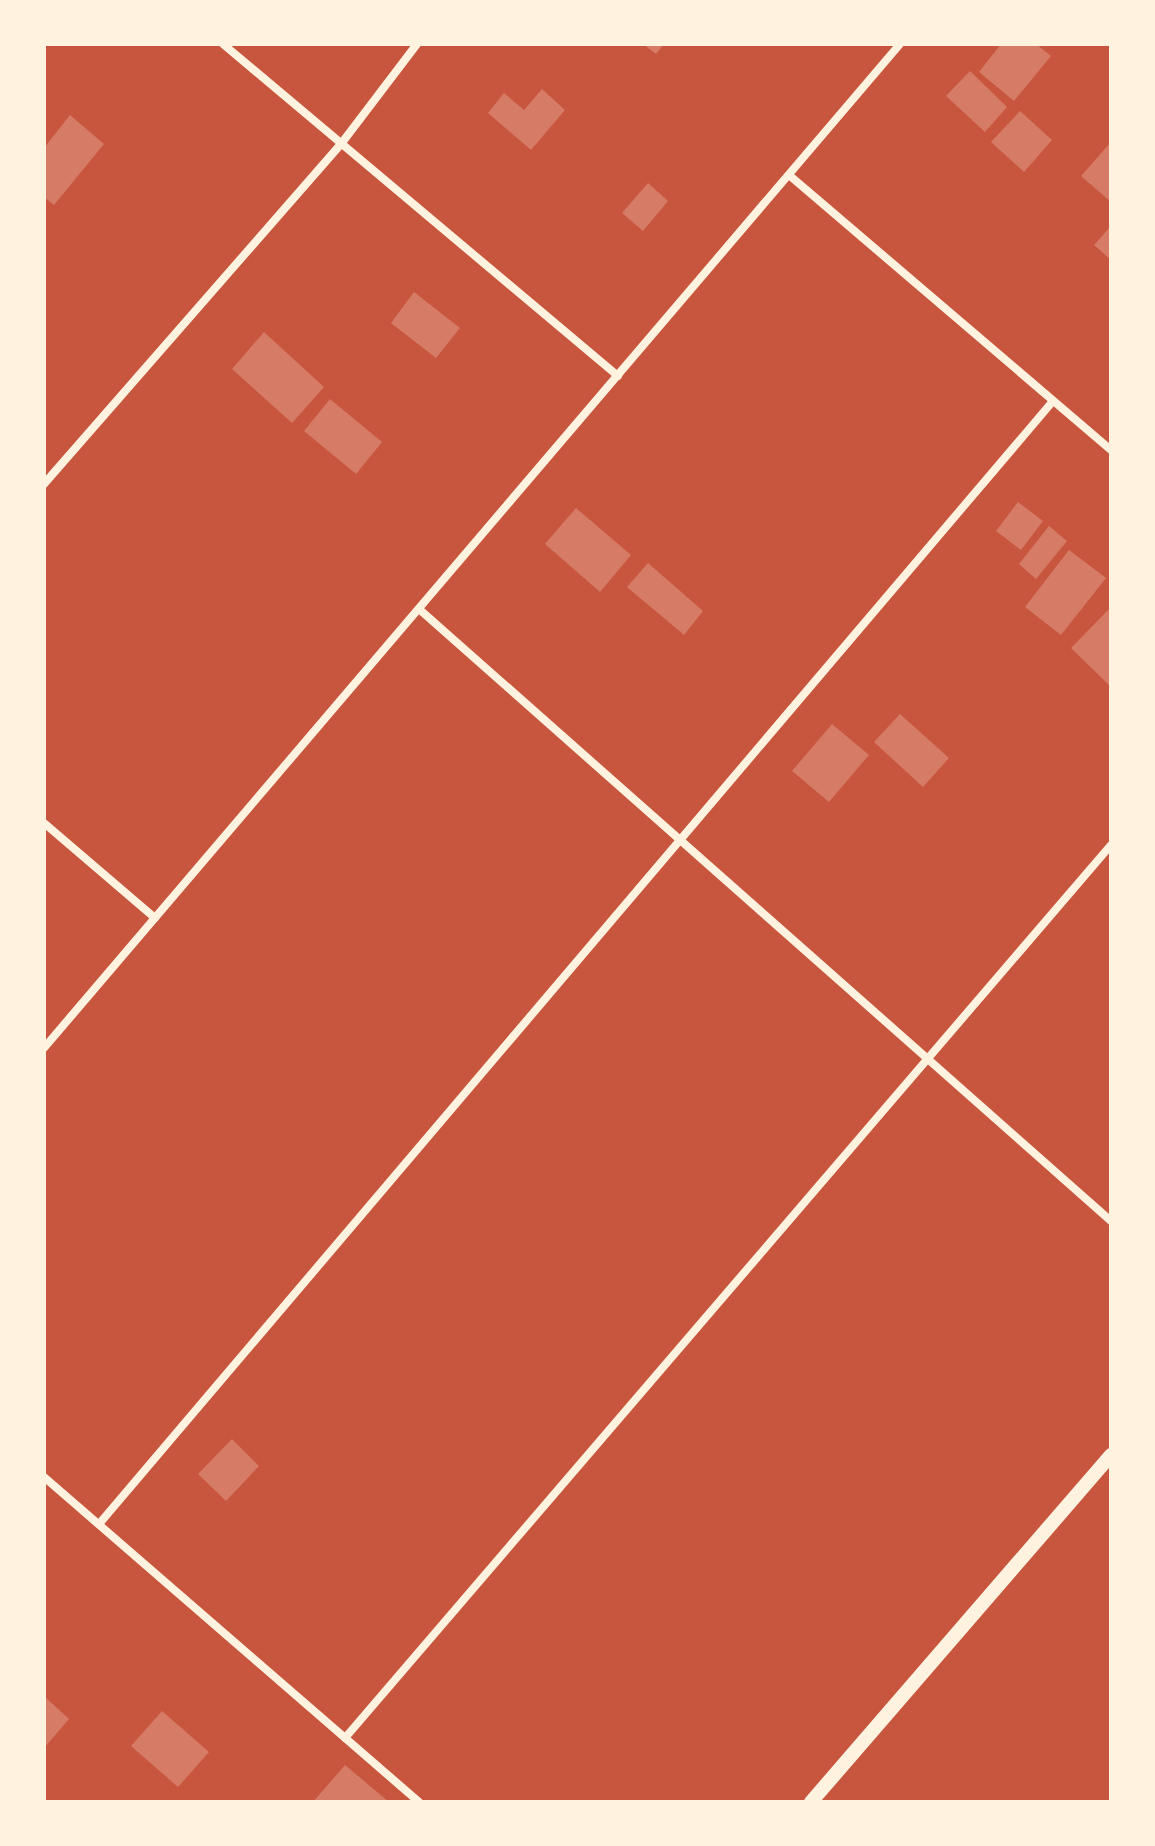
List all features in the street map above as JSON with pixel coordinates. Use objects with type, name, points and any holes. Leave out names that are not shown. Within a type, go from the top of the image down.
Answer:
[{"type":"street","points":[[223,44],[618,376]]},
{"type":"street","points":[[44,484],[341,144],[417,44]]},
{"type":"street","points":[[44,1048],[900,44]]},
{"type":"street","points":[[789,175],[1111,450]]},
{"type":"street","points":[[99,1524],[1053,401]]},
{"type":"street","points":[[419,609],[1111,1221]]},
{"type":"street","points":[[44,823],[155,918]]},
{"type":"street","points":[[345,1738],[1111,845]]},
{"type":"street","points":[[811,1802],[1111,1455]]},
{"type":"street","points":[[44,1477],[419,1802]]},
{"type":"building","points":[[643,44],[664,44],[656,54]]},
{"type":"building","points":[[1001,44],[1036,44],[1051,56],[1014,101],[979,72]]},
{"type":"building","points":[[970,71],[1007,107],[985,132],[946,96]]},
{"type":"building","points":[[542,89],[565,110],[531,150],[488,113],[504,93],[524,110]]},
{"type":"building","points":[[1020,111],[1052,140],[1024,172],[991,142]]},
{"type":"building","points":[[70,115],[104,144],[54,205],[44,197],[44,148]]},
{"type":"building","points":[[1111,142],[1111,202],[1081,176]]},
{"type":"building","points":[[648,183],[668,201],[643,231],[622,213]]},
{"type":"building","points":[[1111,226],[1111,260],[1094,245]]},
{"type":"building","points":[[414,292],[460,328],[436,358],[391,323]]},
{"type":"building","points":[[264,332],[324,387],[292,423],[232,369]]},
{"type":"building","points":[[330,399],[382,442],[356,474],[304,431]]},
{"type":"building","points":[[1018,502],[1043,521],[1021,550],[996,531]]},
{"type":"building","points":[[576,508],[631,555],[600,592],[545,544]]},
{"type":"building","points":[[1049,526],[1067,541],[1036,579],[1019,564]]},
{"type":"building","points":[[1069,550],[1106,578],[1061,635],[1025,607]]},
{"type":"building","points":[[648,563],[703,611],[684,635],[627,587]]},
{"type":"building","points":[[1111,607],[1111,687],[1071,648]]},
{"type":"building","points":[[900,714],[949,758],[923,787],[874,742]]},
{"type":"building","points":[[832,724],[869,755],[829,802],[792,771]]},
{"type":"building","points":[[232,1439],[259,1466],[226,1501],[198,1474]]},
{"type":"building","points":[[44,1696],[69,1719],[44,1748]]},
{"type":"building","points":[[162,1711],[209,1752],[178,1787],[131,1746]]},
{"type":"building","points":[[345,1765],[389,1802],[313,1802]]}]
